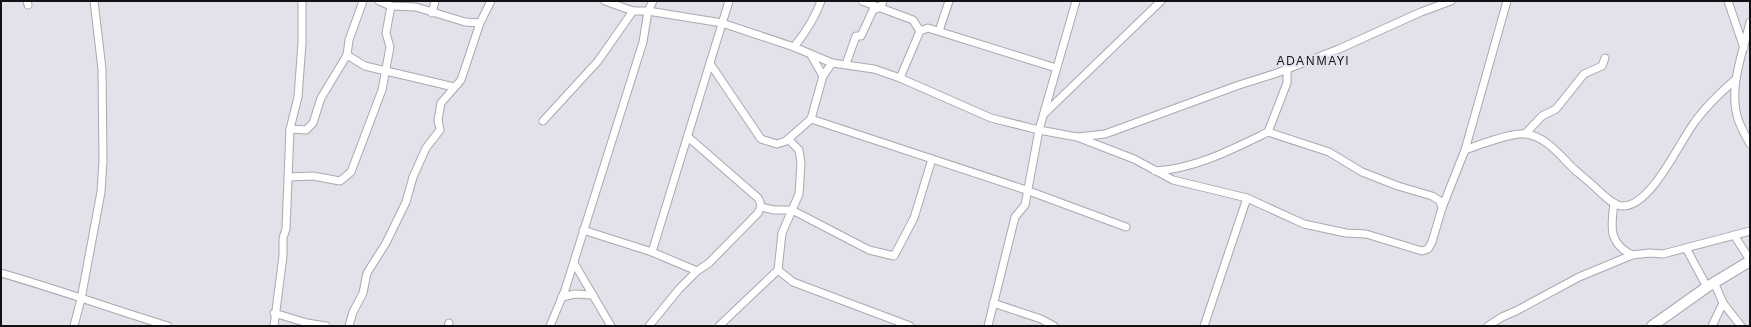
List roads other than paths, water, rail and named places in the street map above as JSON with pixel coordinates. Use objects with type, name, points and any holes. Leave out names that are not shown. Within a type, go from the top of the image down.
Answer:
[{"type":"main road","points":[[1652,326],[1711,284],[1750,260]]},
{"type":"street","points":[[74,326],[81,299],[100,192],[103,161],[102,68],[94,1]]},
{"type":"street","points":[[274,326],[274,313],[283,256],[283,238],[286,229],[290,129],[298,97],[302,43],[302,1]]},
{"type":"street","points":[[290,129],[306,130],[313,123],[321,98],[347,55],[349,40],[364,1]]},
{"type":"street","points":[[378,1],[391,6],[416,7],[466,22],[480,23]]},
{"type":"street","points":[[432,12],[435,1]]},
{"type":"street","points":[[349,326],[353,312],[363,293],[368,273],[386,243],[406,202],[413,177],[426,148],[440,130],[438,120],[441,103],[461,80],[480,23],[491,1]]},
{"type":"street","points":[[604,1],[633,11],[648,11],[722,23],[794,47],[832,63],[874,69],[900,78],[992,118],[1039,130],[1077,137],[1134,159],[1173,180],[1246,198],[1304,224],[1346,233],[1366,234],[1422,251],[1428,249],[1432,242],[1442,208],[1465,150],[1507,1]]},
{"type":"street","points":[[550,326],[574,264],[583,230],[643,42],[648,11],[653,1]]},
{"type":"street","points":[[652,252],[711,65],[729,1]]},
{"type":"street","points":[[794,47],[809,25],[821,1]]},
{"type":"street","points":[[862,1],[882,4],[913,20],[920,31]]},
{"type":"street","points":[[939,31],[949,1]]},
{"type":"street","points":[[988,326],[1013,223],[1015,217],[1025,205],[1026,190],[1039,130],[1076,1]]},
{"type":"street","points":[[1043,115],[1161,1]]},
{"type":"street","points":[[1077,137],[1105,134],[1239,85],[1288,69],[1339,49],[1420,12],[1451,1]]},
{"type":"street","points":[[1728,1],[1744,48]]},
{"type":"street","points":[[846,64],[856,36],[861,36],[873,10],[882,4]]},
{"type":"street","points":[[288,177],[313,176],[340,182],[351,172],[370,119],[376,109],[386,71],[390,47],[386,33],[391,6]]},
{"type":"street","points":[[543,121],[598,60],[633,11]]},
{"type":"street","points":[[1750,22],[1736,79],[1735,105],[1739,121],[1750,144]]},
{"type":"street","points":[[900,78],[920,31],[928,28],[1056,68]]},
{"type":"street","points":[[347,55],[365,66],[454,87]]},
{"type":"street","points":[[811,55],[823,76]]},
{"type":"street","points":[[1525,134],[1542,116],[1556,109],[1584,74],[1602,66],[1605,58]]},
{"type":"street","points":[[711,65],[761,139],[777,144],[788,139],[811,119],[823,76],[832,63]]},
{"type":"street","points":[[1155,171],[1170,170],[1218,156],[1268,132],[1287,83],[1288,69]]},
{"type":"street","points":[[1465,150],[1484,142],[1525,134],[1536,136],[1551,146],[1574,169],[1614,203],[1623,206],[1634,203],[1658,182],[1694,123],[1717,96],[1736,79]]},
{"type":"street","points":[[811,119],[1026,190],[1126,227]]},
{"type":"street","points":[[1268,132],[1329,152],[1362,172],[1398,186],[1432,196],[1440,201],[1442,208]]},
{"type":"street","points":[[649,326],[678,289],[697,271],[709,263],[758,213],[761,207],[761,202],[758,198],[688,137]]},
{"type":"street","points":[[719,326],[778,270],[782,233],[799,194],[801,163],[799,150],[788,139]]},
{"type":"street","points":[[761,207],[774,210],[792,210],[869,250],[894,256],[914,218],[932,159]]},
{"type":"street","points":[[1204,326],[1246,198]]},
{"type":"street","points":[[1614,203],[1612,222],[1613,236],[1622,250],[1632,255]]},
{"type":"street","points":[[583,230],[652,252],[697,271]]},
{"type":"street","points":[[1488,326],[1502,317],[1579,277],[1632,255],[1650,253],[1663,254],[1750,231]]},
{"type":"street","points":[[1734,235],[1750,260]]},
{"type":"street","points":[[1686,248],[1723,303],[1742,326]]},
{"type":"street","points":[[574,264],[611,326]]},
{"type":"street","points":[[778,270],[793,282],[910,326]]},
{"type":"street","points":[[1,273],[168,326]]},
{"type":"street","points":[[562,297],[575,294],[592,295]]},
{"type":"street","points":[[993,303],[1041,319],[1054,326]]},
{"type":"street","points":[[1712,326],[1723,303]]},
{"type":"street","points":[[274,313],[307,324],[326,326]]},
{"type":"district","name":"ADANMAYI","points":[[1313,60]]}]
